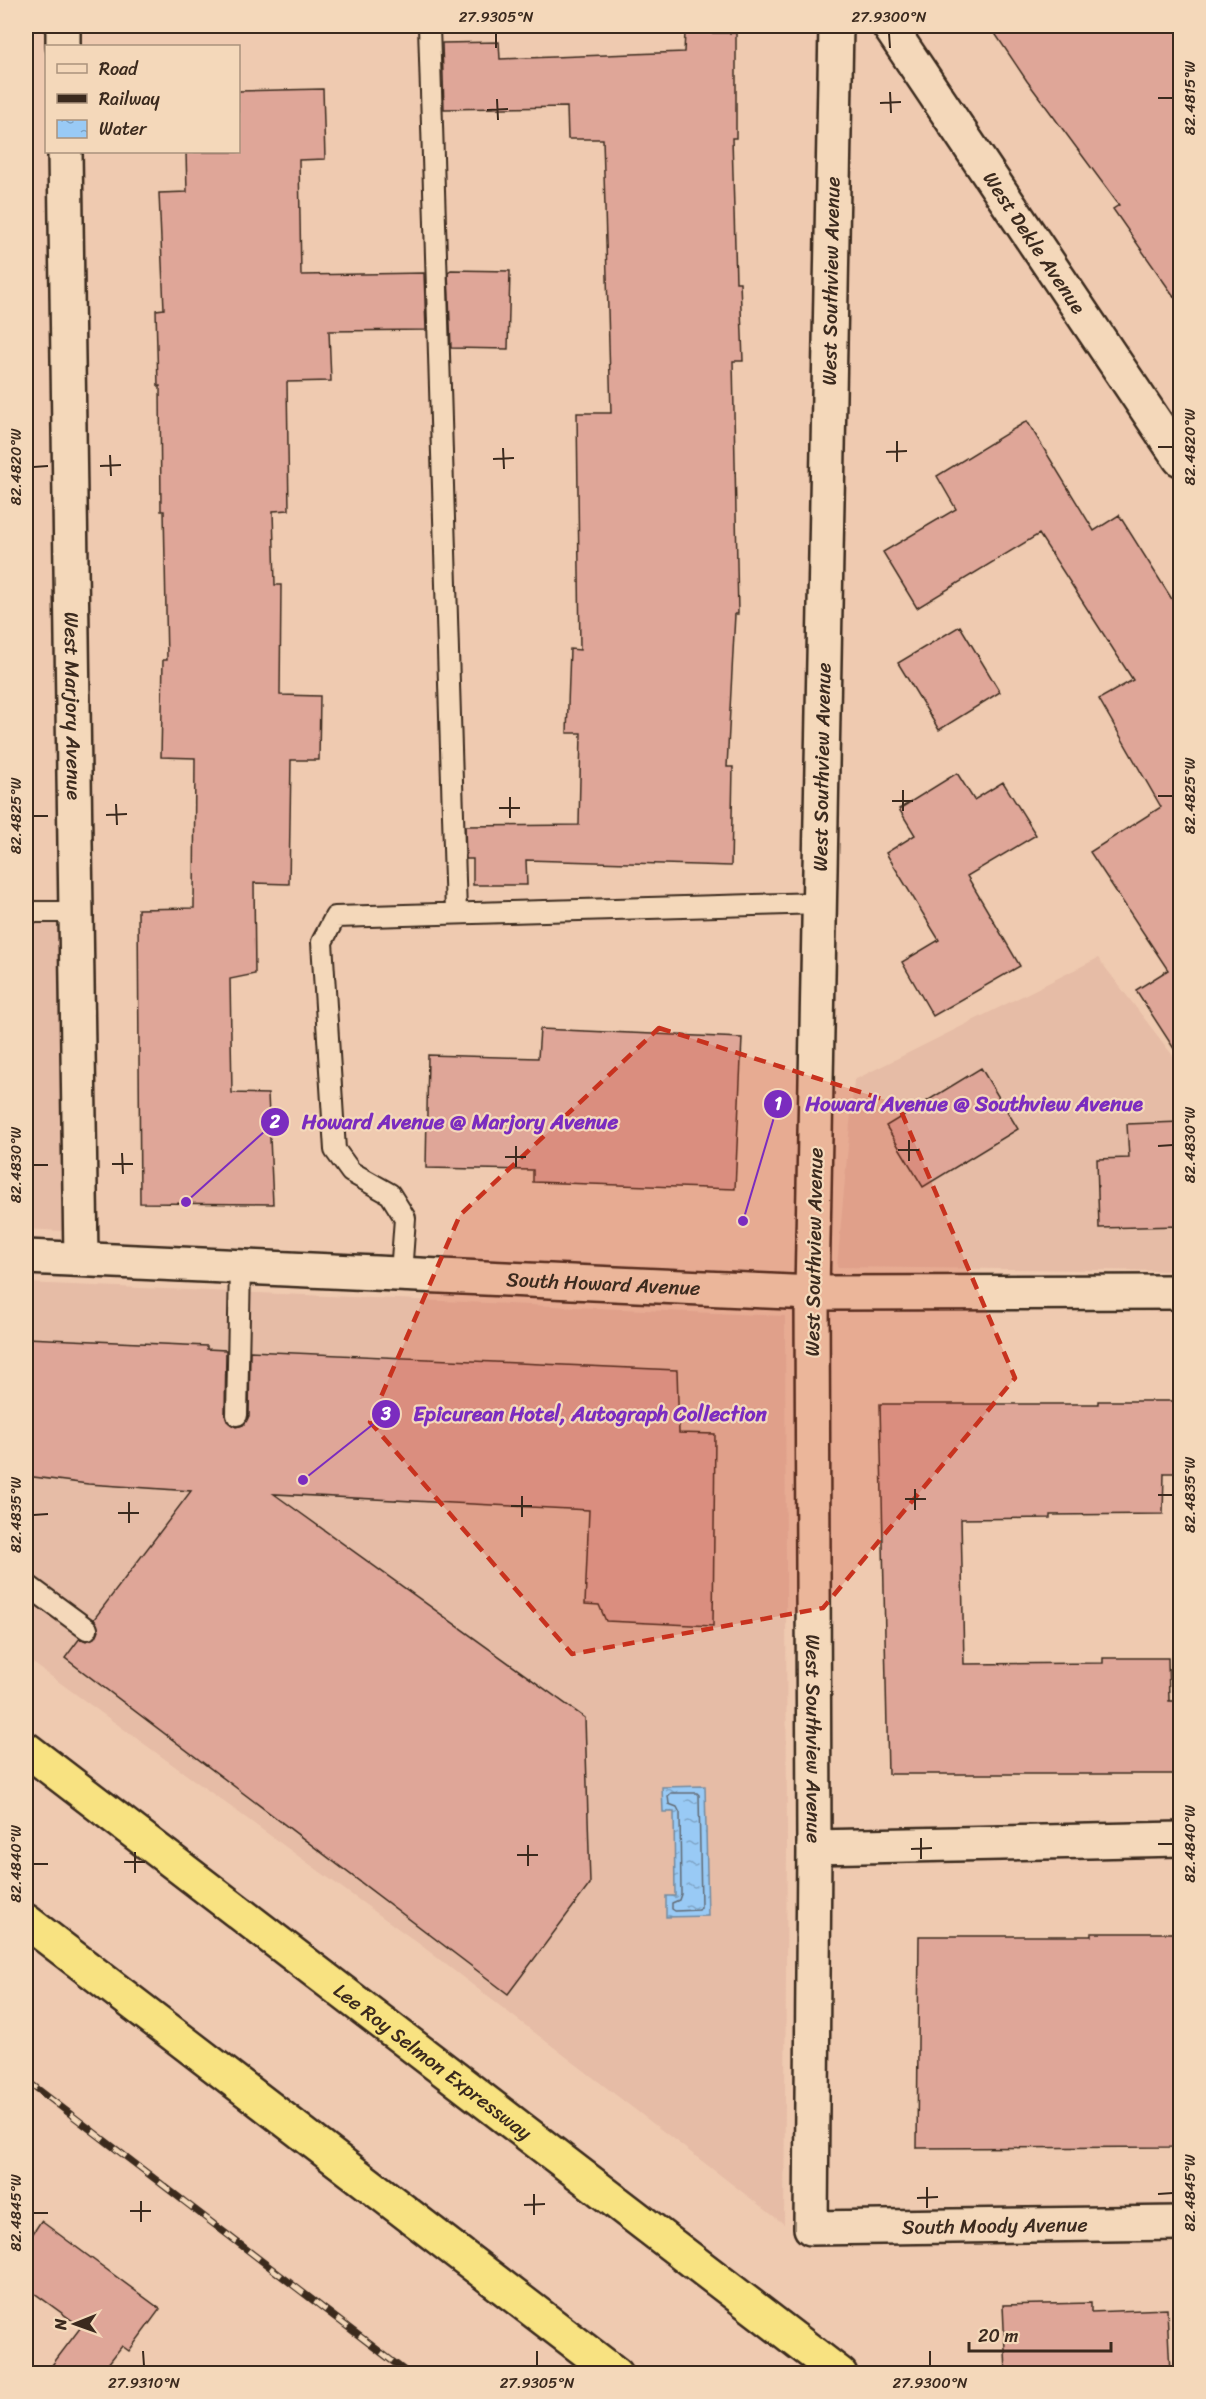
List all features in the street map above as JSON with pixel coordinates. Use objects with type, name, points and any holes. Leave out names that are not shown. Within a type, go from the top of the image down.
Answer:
[{"type":"highway","name":"Lee Roy Selmon Expressway","points":[[26,1749],[840,2373]]},
{"type":"highway","points":[[26,1922],[616,2373]]},
{"type":"street","points":[[63,26],[63,45]]},
{"type":"street","name":"West Southview Avenue","points":[[811,2228],[814,1847],[812,1293],[836,26]]},
{"type":"street","name":"West Dekle Avenue","points":[[889,26],[1180,459]]},
{"type":"street","name":"West Marjory Avenue","points":[[64,153],[81,1260]]},
{"type":"street","name":"South Howard Avenue","points":[[26,1257],[812,1293],[1180,1292]]},
{"type":"street","points":[[814,1847],[1180,1839]]},
{"type":"street","name":"South Moody Avenue","points":[[811,2228],[1180,2223]]},
{"type":"lane","points":[[429,26],[456,913]]},
{"type":"lane","points":[[401,1274],[405,1218],[390,1194],[351,1172],[335,1150],[322,942],[335,917],[820,903]]},
{"type":"lane","points":[[26,912],[76,912]]},
{"type":"lane","points":[[237,1415],[240,1266]]},
{"type":"lane","points":[[26,1584],[87,1629]]},
{"type":"highlighted area","points":[[659,1028],[898,1104],[1015,1378],[823,1608],[572,1654],[370,1422],[460,1215]]},
{"type":"shaded area","points":[[58,920],[63,1231],[26,1229],[26,921]]},
{"type":"shaded area","points":[[1098,958],[1180,1065],[1180,1271],[837,1267],[854,1080]]},
{"type":"shaded area","points":[[26,1283],[785,1316],[787,1847],[784,2224],[418,1943],[26,1658]]},
{"type":"water","points":[[705,1786],[708,1916],[666,1917],[666,1896],[675,1896],[674,1812],[663,1812],[662,1787]]},
{"type":"building","points":[[990,26],[1180,26],[1180,305],[1113,209],[1119,205],[1027,81]]},
{"type":"building","points":[[685,33],[736,33],[736,138],[732,138],[736,282],[740,282],[743,361],[733,361],[738,614],[735,614],[727,767],[733,767],[731,866],[526,860],[527,885],[473,885],[473,859],[466,859],[465,826],[579,825],[581,733],[567,733],[570,649],[580,650],[577,413],[611,413],[603,139],[568,139],[567,107],[444,109],[442,43],[499,42],[500,59],[684,52]]},
{"type":"building","points":[[323,89],[325,159],[299,160],[301,275],[424,273],[426,330],[329,331],[331,381],[287,382],[289,510],[273,511],[275,585],[281,585],[280,695],[320,696],[319,760],[291,760],[289,884],[254,883],[255,974],[230,979],[232,1093],[268,1094],[273,1204],[140,1203],[138,909],[194,908],[195,758],[161,757],[163,660],[167,660],[156,310],[164,309],[159,193],[187,192],[186,153],[240,153],[240,91]]},
{"type":"building","points":[[451,270],[510,271],[508,349],[451,348],[448,272]]},
{"type":"building","points":[[1027,421],[1094,531],[1119,515],[1180,612],[1180,1058],[1136,990],[1168,970],[1090,852],[1161,807],[1099,699],[1133,680],[1039,534],[917,608],[883,552],[956,509],[937,476]]},
{"type":"building","points":[[960,626],[1000,692],[939,730],[898,663]]},
{"type":"building","points":[[957,773],[974,800],[1003,782],[1036,835],[967,876],[1020,966],[933,1016],[902,962],[939,940],[886,853],[915,835],[899,809]]},
{"type":"building","points":[[540,1029],[742,1038],[735,1189],[533,1182],[533,1170],[426,1168],[428,1055],[538,1058]]},
{"type":"building","points":[[981,1068],[1018,1129],[923,1187],[886,1126]]},
{"type":"building","points":[[1180,1122],[1180,1226],[1099,1228],[1097,1159],[1129,1158],[1127,1124]]},
{"type":"building","points":[[26,1338],[207,1346],[207,1349],[226,1350],[225,1415],[227,1421],[236,1427],[243,1425],[249,1416],[250,1351],[677,1370],[679,1433],[715,1434],[713,1626],[606,1621],[599,1605],[585,1604],[589,1510],[274,1494],[585,1718],[590,1884],[508,1994],[65,1658],[80,1638],[86,1641],[96,1637],[99,1630],[94,1619],[191,1491],[88,1484],[26,1476]]},
{"type":"building","points":[[1098,1401],[1180,1401],[1180,1473],[1164,1473],[1163,1514],[961,1519],[964,1664],[1103,1663],[1103,1658],[1168,1658],[1169,1701],[1180,1701],[1180,1774],[888,1774],[880,1404],[1098,1404]]},
{"type":"building","points":[[1091,1933],[1180,1933],[1180,2147],[917,2148],[919,1936],[1091,1936]]},
{"type":"building","points":[[41,2221],[160,2309],[129,2351],[122,2346],[101,2373],[46,2373],[81,2327],[26,2287],[26,2244]]},
{"type":"building","points":[[1091,2303],[1091,2312],[1167,2309],[1170,2373],[1006,2373],[1003,2305]]},
{"type":"railway","points":[[26,2080],[409,2374]]},
{"type":"place","name":"Howard Avenue @ Marjory Avenue","points":[[186,1202]]},
{"type":"place","name":"Howard Avenue @ Southview Avenue","points":[[743,1221]]},
{"type":"place","name":"Epicurean Hotel, Autograph Collection","points":[[303,1480]]}]
